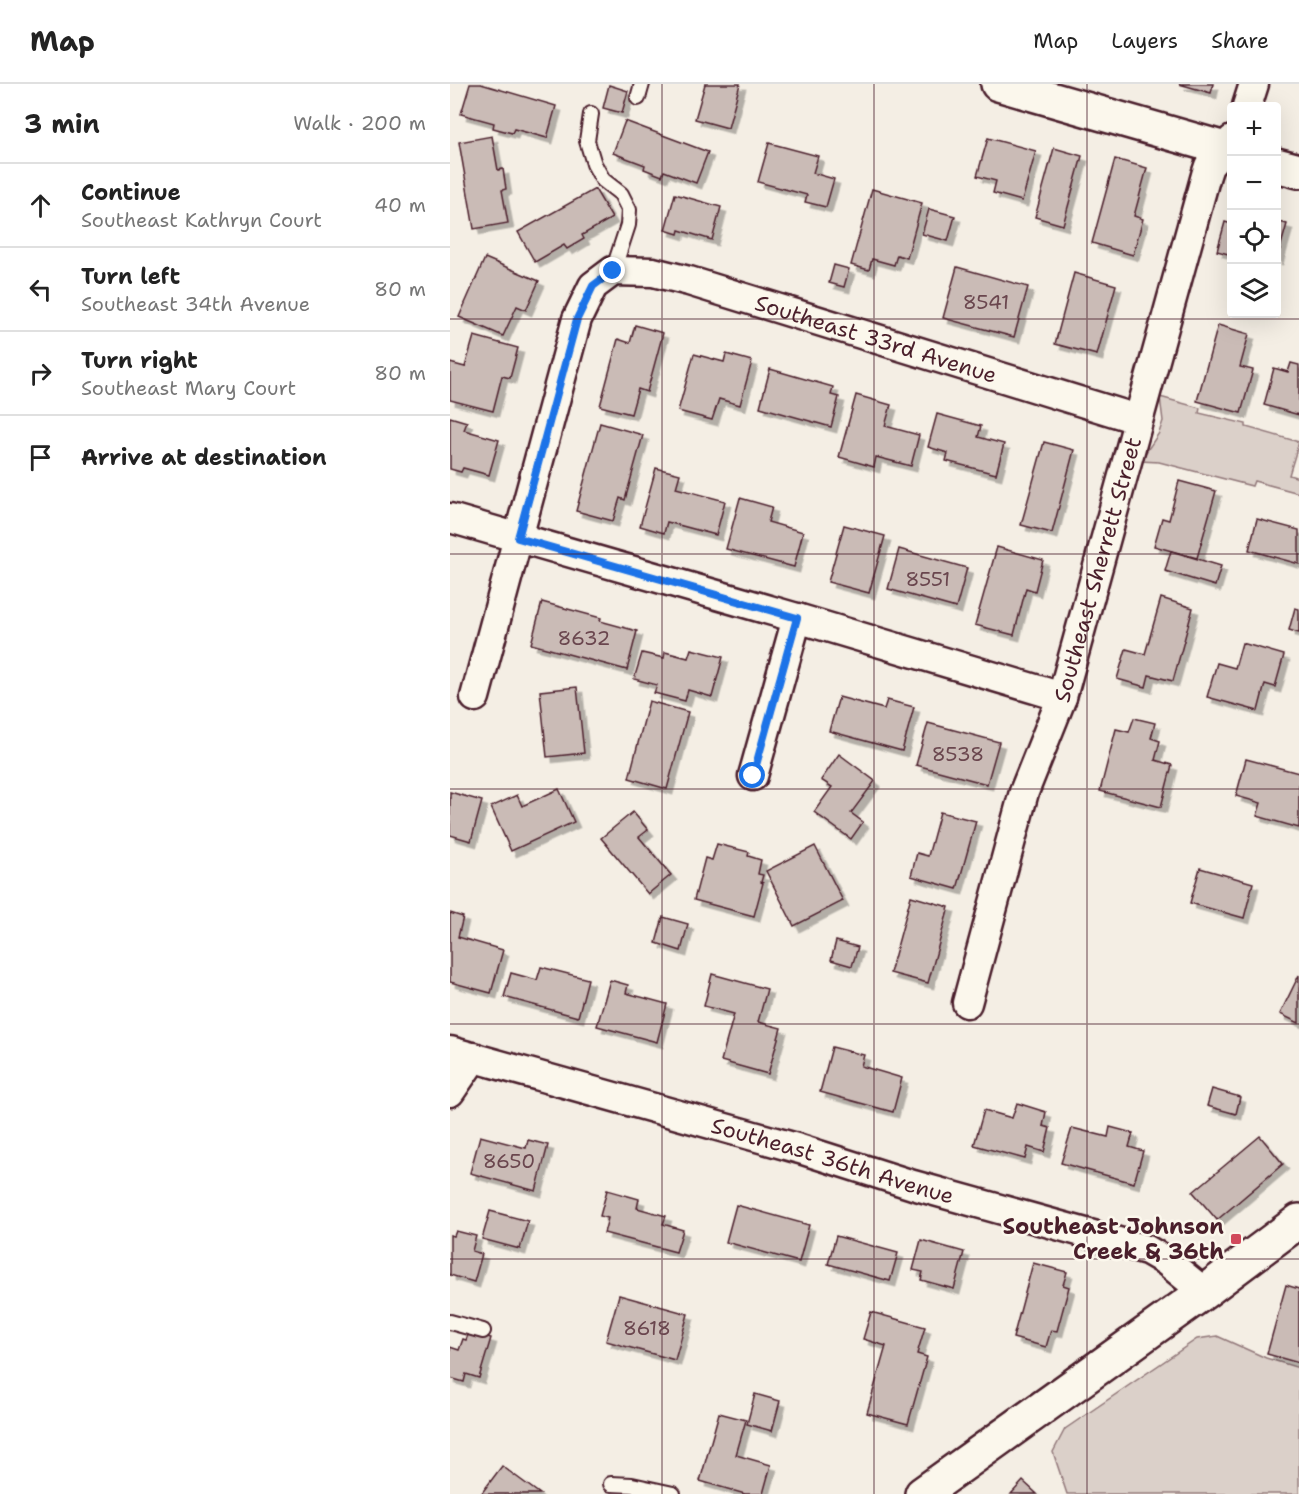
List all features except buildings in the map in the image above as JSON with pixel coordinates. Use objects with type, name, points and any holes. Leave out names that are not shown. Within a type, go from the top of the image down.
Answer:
[{"type":"main road","points":[[998,84],[1227,146]]},
{"type":"main road","points":[[1281,166],[1299,171]]},
{"type":"main road","points":[[922,1494],[1299,1221]]},
{"type":"street","points":[[1248,102],[1254,84]]},
{"type":"street","name":"Southeast Sherrett Street","points":[[967,1003],[1024,792],[1062,697],[1137,419],[1209,166],[1227,149]]},
{"type":"street","points":[[475,697],[577,319],[593,286],[613,271]]},
{"type":"street","name":"Southeast 33rd Avenue","points":[[613,271],[653,272],[689,281],[1137,419]]},
{"type":"street","points":[[450,518],[1062,697]]},
{"type":"street","points":[[753,776],[797,618]]},
{"type":"street","points":[[450,1092],[462,1054]]},
{"type":"street","name":"Southeast 36th Avenue","points":[[462,1054],[800,1149],[913,1185],[1147,1251],[1166,1261],[1204,1292]]},
{"type":"lane","points":[[591,114],[587,141],[594,164],[603,180],[621,194],[629,210],[628,225],[613,271]]},
{"type":"lane","points":[[450,1322],[483,1331]]},
{"type":"lane","points":[[611,1484],[632,1485],[672,1494]]},
{"type":"shaded area","points":[[1160,397],[1200,408],[1199,413],[1246,424],[1246,427],[1299,442],[1289,475],[1299,478],[1299,493],[1254,481],[1252,486],[1159,462],[1140,461],[1159,433],[1163,421]]},
{"type":"shaded area","points":[[1217,1336],[1266,1358],[1299,1368],[1299,1494],[1067,1494],[1053,1452],[1065,1429],[1197,1339]]},
{"type":"place","name":"Southeast Johnson Creek & 36th","points":[[1236,1239]]},
{"type":"route","points":[[613,271],[593,286],[577,319],[518,538],[797,618],[753,776]]}]
